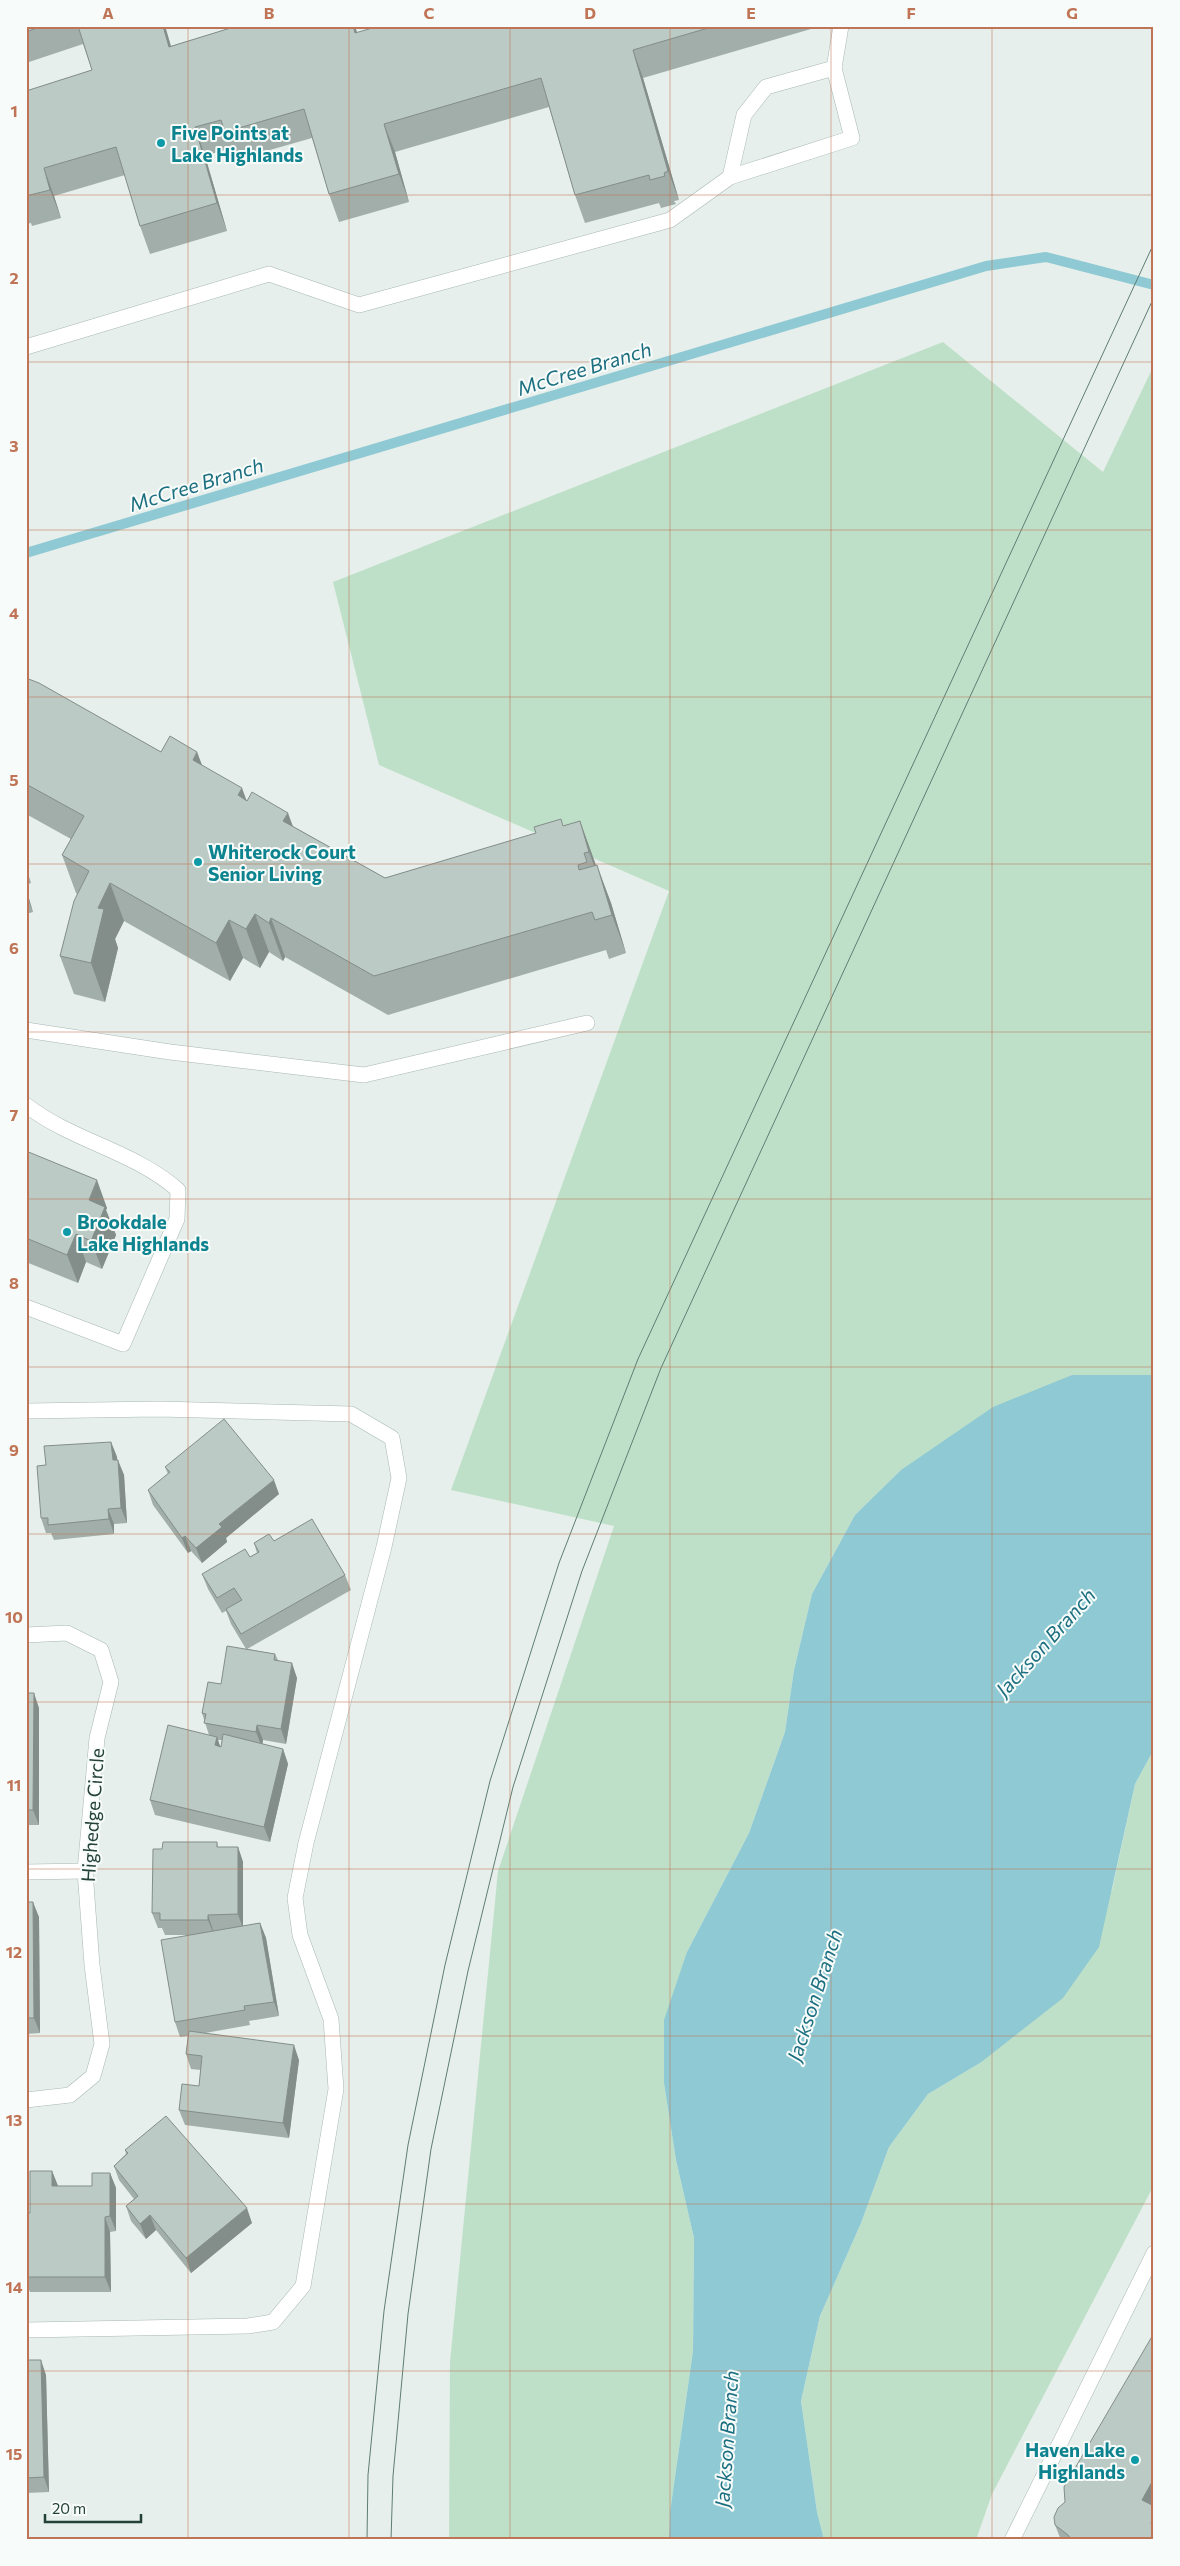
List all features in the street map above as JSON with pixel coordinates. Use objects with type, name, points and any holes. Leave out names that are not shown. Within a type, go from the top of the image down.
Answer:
[{"type":"street","points":[[26,347],[269,274],[359,305],[670,220],[730,177],[852,138],[834,68],[841,26]]},
{"type":"street","points":[[730,177],[744,115],[766,86],[834,68]]},
{"type":"street","points":[[26,1030],[170,1052],[364,1075],[587,1023]]},
{"type":"street","points":[[26,1105],[45,1120],[159,1173],[178,1190],[176,1219],[123,1344],[26,1307]]},
{"type":"street","points":[[26,1411],[159,1410],[351,1414],[392,1438],[399,1478],[384,1547],[306,1843],[295,1898],[300,1935],[331,2019],[336,2089],[303,2286],[273,2322],[248,2326],[26,2330]]},
{"type":"street","name":"Highedge Circle","points":[[26,1635],[67,1634],[101,1650],[111,1682],[97,1738],[85,1871],[92,1965],[102,2044],[93,2076],[70,2096],[26,2100]]},
{"type":"street","points":[[26,1872],[85,1871]]},
{"type":"street","points":[[1012,2540],[1154,2253]]},
{"type":"green space","points":[[943,342],[1103,472],[1154,365],[1154,1375],[1072,1375],[901,1470],[855,1515],[812,1594],[794,1670],[785,1732],[749,1833],[687,1952],[664,2083],[676,2160],[694,2238],[693,2351],[670,2512],[669,2540],[449,2540],[450,2362],[498,1871],[614,1526],[451,1490],[669,891],[379,765],[333,582]]},
{"type":"green space","points":[[1154,1749],[1154,2185],[992,2494],[976,2540],[824,2540],[817,2512],[801,2401],[820,2316],[861,2223],[889,2147],[928,2094],[980,2063],[1112,1890],[1135,1784]]},
{"type":"water","name":"Jackson Branch","points":[[1072,1375],[1154,1375],[1154,1749],[1135,1784],[1099,1947],[1063,1998],[980,2063],[928,2094],[889,2147],[861,2223],[820,2316],[801,2401],[817,2512],[824,2540],[669,2540],[670,2512],[693,2351],[694,2238],[676,2160],[664,2083],[664,2020],[687,1952],[749,1833],[785,1732],[794,1670],[812,1594],[855,1515],[901,1470],[993,1407]]},
{"type":"building","points":[[26,26],[42,26],[26,32]]},
{"type":"building","name":"Five Points at Lake Highlands","points":[[78,26],[163,26],[169,47],[237,26],[353,26],[355,33],[379,26],[715,26],[633,50],[668,171],[664,173],[665,176],[650,180],[649,175],[575,195],[541,78],[384,124],[399,174],[329,194],[304,109],[225,132],[221,120],[195,127],[217,203],[140,226],[116,147],[44,168],[50,190],[26,196],[26,91],[92,70]]},
{"type":"building","name":"Whiterock Court Senior Living","points":[[26,678],[39,683],[161,752],[170,736],[197,752],[193,760],[242,788],[238,795],[247,801],[252,792],[288,813],[283,821],[385,878],[536,833],[534,827],[561,819],[563,826],[580,821],[589,852],[584,853],[587,862],[578,865],[579,870],[597,865],[612,915],[595,920],[592,912],[374,976],[271,918],[269,923],[255,914],[246,929],[229,920],[216,943],[110,883],[98,908],[104,909],[91,963],[60,956],[74,901],[89,871],[62,855],[84,816],[26,784]]},
{"type":"building","name":"Brookdale Lake Highlands","points":[[26,1151],[97,1180],[89,1200],[105,1207],[91,1241],[76,1234],[67,1255],[26,1238]]},
{"type":"building","points":[[224,1419],[274,1480],[219,1524],[222,1527],[196,1548],[185,1536],[182,1538],[148,1490],[170,1472],[165,1467]]},
{"type":"building","points":[[111,1442],[113,1460],[118,1460],[121,1508],[108,1509],[109,1519],[48,1525],[48,1518],[41,1518],[37,1466],[46,1465],[44,1446]]},
{"type":"building","points":[[312,1519],[345,1575],[241,1634],[226,1609],[242,1600],[234,1588],[217,1598],[202,1574],[245,1549],[250,1557],[259,1552],[254,1543],[269,1534],[274,1541]]},
{"type":"building","points":[[227,1646],[275,1654],[274,1660],[292,1663],[281,1729],[257,1725],[256,1732],[204,1723],[206,1714],[202,1713],[208,1682],[221,1684]]},
{"type":"building","points":[[26,1693],[34,1693],[33,1810],[26,1810]]},
{"type":"building","points":[[168,1725],[217,1737],[215,1745],[221,1747],[223,1734],[283,1749],[264,1827],[150,1800]]},
{"type":"building","points":[[163,1842],[217,1842],[217,1847],[238,1847],[238,1914],[208,1915],[208,1920],[160,1920],[160,1913],[152,1913],[153,1849],[162,1849]]},
{"type":"building","points":[[26,1902],[33,1902],[34,2018],[26,2018]]},
{"type":"building","points":[[260,1923],[274,2002],[244,2006],[245,2010],[175,2022],[161,1940]]},
{"type":"building","points":[[189,2031],[294,2045],[283,2123],[179,2110],[182,2084],[199,2086],[202,2056],[186,2054]]},
{"type":"building","points":[[166,2116],[247,2208],[186,2258],[150,2215],[140,2224],[126,2206],[138,2196],[114,2166],[128,2153],[125,2150]]},
{"type":"building","points":[[30,2171],[52,2171],[52,2186],[92,2186],[92,2173],[110,2173],[110,2216],[105,2217],[105,2277],[26,2277],[26,2213],[30,2213]]},
{"type":"building","points":[[1154,2333],[1154,2483],[1152,2482],[1142,2500],[1154,2506],[1154,2517],[1151,2523],[1154,2528],[1154,2540],[1072,2540],[1055,2525],[1054,2517],[1058,2508],[1065,2502],[1064,2487]]},
{"type":"building","points":[[26,2360],[41,2360],[44,2477],[26,2478]]},
{"type":"waterway","name":"McCree Branch","points":[[26,553],[986,266],[1046,257],[1154,285]]},
{"type":"tram line","points":[[367,2540],[368,2475],[384,2311],[408,2145],[445,1965],[490,1781],[559,1563],[638,1359],[1154,243]]},
{"type":"tram line","points":[[391,2540],[393,2476],[408,2314],[431,2149],[468,1971],[513,1787],[582,1571],[661,1368],[1154,297]]},
{"type":"place","name":"Five Points at Lake Highlands","points":[[161,143]]},
{"type":"place","name":"Whiterock Court Senior Living","points":[[198,862]]},
{"type":"place","name":"Brookdale Lake Highlands","points":[[67,1232]]},
{"type":"place","name":"Haven Lake Highlands","points":[[1135,2460]]}]
